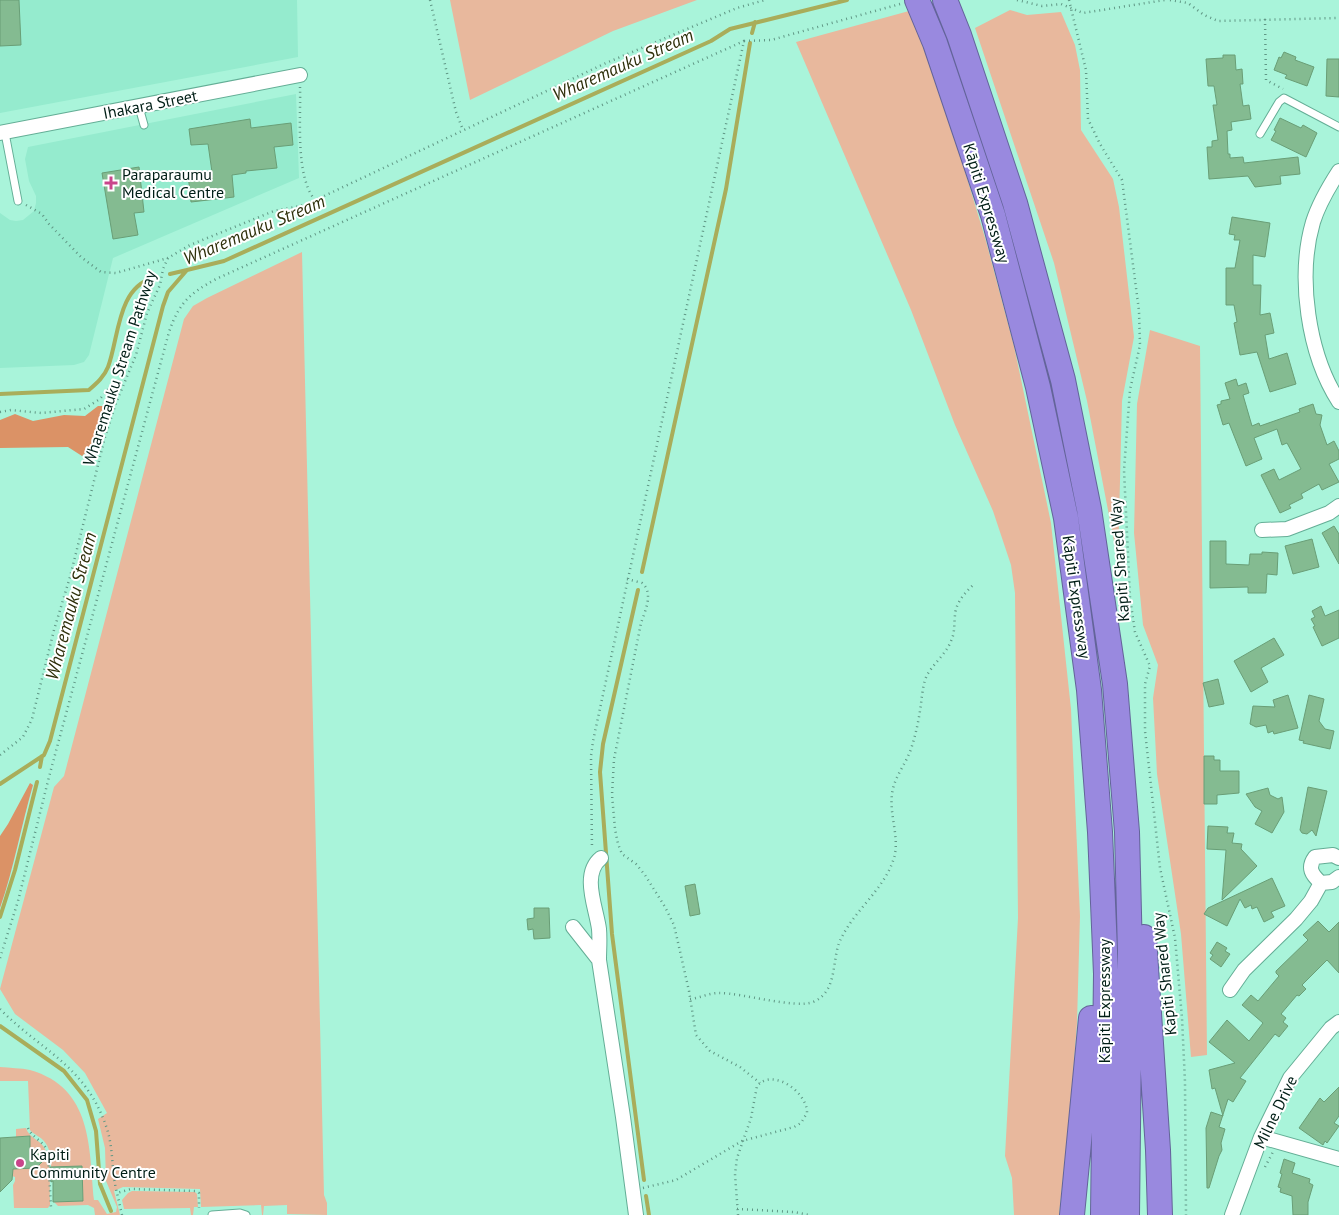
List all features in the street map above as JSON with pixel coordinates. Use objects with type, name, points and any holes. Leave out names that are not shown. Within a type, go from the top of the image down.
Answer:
[{"type":"highway","name":"Kāpiti Expressway","points":[[945,0],[959,35],[1015,203],[1065,390],[1089,509],[1115,684],[1127,832],[1130,954],[1127,1215]]},
{"type":"highway","name":"Kāpiti Expressway","points":[[912,1],[935,43],[993,215],[1038,387],[1066,518],[1089,690],[1102,877],[1106,974],[1103,1215]]},
{"type":"highway","points":[[1127,832],[1144,941],[1158,1150],[1160,1215]]},
{"type":"highway","points":[[1072,1215],[1088,1052],[1102,877]]},
{"type":"street","name":"Ihakara Street","points":[[2,133],[300,75]]},
{"type":"street","points":[[1339,172],[1324,195],[1313,224],[1306,264],[1306,307],[1321,367],[1339,402]]},
{"type":"street","points":[[1262,530],[1287,529],[1329,513],[1339,506]]},
{"type":"street","points":[[1339,858],[1333,855],[1315,857],[1311,862],[1310,870],[1312,876],[1321,883],[1332,882],[1339,877]]},
{"type":"street","points":[[599,861],[591,876],[599,930],[599,960],[624,1117],[636,1215]]},
{"type":"street","points":[[1230,990],[1244,970],[1296,919],[1321,883]]},
{"type":"street","points":[[573,927],[599,960]]},
{"type":"street","name":"Milne Drive","points":[[1232,1215],[1261,1137],[1290,1078],[1331,1028],[1339,1022]]},
{"type":"street","points":[[1261,1137],[1339,1159]]},
{"type":"lane","points":[[1260,134],[1278,102],[1284,98],[1339,127]]},
{"type":"lane","points":[[139,106],[144,125]]},
{"type":"lane","points":[[2,133],[18,200]]},
{"type":"lane","points":[[212,1215],[240,1213],[246,1215]]},
{"type":"path","points":[[430,0],[456,112],[463,130]]},
{"type":"path","name":"Wharemauku Stream Pathway","points":[[0,755],[23,737],[32,719],[105,436],[124,382],[136,355],[147,313],[160,285],[163,269],[168,258],[190,245],[274,212],[305,205],[606,63],[737,8],[765,0]]},
{"type":"path","points":[[1017,0],[1042,6],[1061,4],[1083,13],[1165,0]]},
{"type":"path","name":"Kapiti Shared Way","points":[[1069,0],[1086,70],[1088,119],[1100,144],[1122,180],[1139,312],[1140,345],[1130,390],[1124,470],[1130,598],[1135,632],[1150,666],[1145,684],[1145,731],[1160,868],[1175,938],[1182,1009],[1185,1082],[1186,1215]]},
{"type":"path","points":[[1170,0],[1188,3],[1204,15],[1218,21],[1339,18]]},
{"type":"path","points":[[0,958],[18,901],[169,332],[184,301],[202,286],[744,41],[771,40],[912,1]]},
{"type":"path","points":[[1265,19],[1266,80],[1290,92]]},
{"type":"path","points":[[599,861],[592,854],[591,756],[593,741],[744,41]]},
{"type":"path","points":[[300,75],[302,162],[307,188],[315,200]]},
{"type":"path","points":[[18,200],[42,214],[49,224],[82,257],[101,272],[116,273],[168,258]]},
{"type":"path","points":[[0,412],[11,410],[41,413],[84,409],[100,399],[112,385],[124,382]]},
{"type":"path","points":[[627,579],[646,586],[648,602],[641,623],[614,759],[612,795],[614,829],[620,851],[636,864],[645,875],[674,925],[696,1035],[710,1051],[740,1067],[760,1083]]},
{"type":"path","points":[[690,999],[718,993],[784,1002],[809,1003],[815,1001],[829,986],[834,973],[839,944],[848,926],[884,878],[894,858],[895,828],[891,808],[892,791],[910,750],[928,674],[952,641],[958,603],[974,584]]},
{"type":"path","points":[[0,1009],[66,1064],[78,1076],[89,1092],[108,1131],[112,1175],[122,1215]]},
{"type":"path","points":[[632,1190],[676,1180],[742,1141],[794,1127],[801,1123],[807,1113],[805,1102],[792,1088],[774,1080],[760,1083]]},
{"type":"path","points":[[738,1215],[736,1167],[755,1094],[760,1083]]},
{"type":"path","points":[[28,1128],[30,1133],[43,1142],[48,1152],[51,1208]]},
{"type":"path","points":[[117,1193],[131,1189],[194,1191],[198,1193],[199,1208]]},
{"type":"path","points":[[737,1210],[794,1212],[809,1215]]},
{"type":"shaded area","points":[[0,0],[297,0],[298,57],[0,113]]},
{"type":"shaded area","points":[[450,0],[697,0],[613,31],[470,100]]},
{"type":"shaded area","points":[[1010,10],[1027,15],[1061,12],[1075,45],[1080,70],[1081,130],[1113,179],[1119,207],[1134,337],[1122,401],[1118,562],[1087,401],[1054,263],[975,28]]},
{"type":"shaded area","points":[[909,11],[938,82],[986,241],[1014,346],[1051,523],[1071,709],[1080,916],[1077,1023],[1059,1215],[1014,1215],[1012,1178],[1005,1156],[1018,918],[1015,593],[1011,565],[993,511],[955,425],[911,310],[796,42]]},
{"type":"shaded area","points":[[296,94],[299,178],[113,258],[89,355],[84,362],[74,365],[0,368],[0,213],[10,220],[16,221],[23,220],[34,211],[36,196],[29,181],[25,159],[28,147]]},
{"type":"shaded area","points":[[302,252],[324,1195],[327,1203],[327,1215],[287,1214],[287,1205],[264,1206],[263,1215],[261,1205],[201,1207],[200,1189],[123,1187],[114,1191],[120,1215],[95,1215],[94,1208],[88,1205],[58,1206],[54,1202],[83,1201],[82,1166],[51,1174],[48,1148],[43,1140],[30,1130],[28,1081],[0,1081],[0,1067],[30,1070],[51,1079],[66,1091],[77,1105],[84,1122],[88,1141],[94,1200],[98,1200],[107,1214],[116,1212],[117,1207],[106,1181],[105,1148],[98,1119],[107,1113],[85,1073],[63,1050],[15,1014],[0,989],[54,787],[64,776],[184,319],[193,306],[207,298]]},
{"type":"shaded area","points":[[1150,330],[1200,346],[1207,1055],[1191,1057],[1181,934],[1157,774],[1153,698],[1158,665],[1143,625],[1134,533],[1137,404]]},
{"type":"shaded area","points":[[98,406],[105,406],[94,445],[82,456],[68,447],[0,448],[0,420],[15,414],[33,421],[64,415],[85,416]]},
{"type":"shaded area","points":[[30,783],[33,785],[0,908],[0,836]]},
{"type":"shaded area","points":[[26,1128],[41,1143],[49,1160],[50,1205],[48,1208],[14,1208],[13,1185],[15,1177],[12,1176],[13,1173],[9,1169],[36,1168],[45,1159],[35,1150],[30,1150],[30,1136],[16,1137],[16,1129]]},
{"type":"shaded area","points":[[132,1191],[195,1192],[197,1194],[198,1207],[194,1207],[193,1215],[191,1215],[190,1208],[124,1209],[122,1200]]},
{"type":"building","points":[[0,0],[19,0],[21,45],[0,46]]},
{"type":"building","points":[[1284,52],[1296,57],[1295,60],[1314,67],[1307,86],[1285,78],[1287,75],[1274,70],[1279,57],[1281,58]]},
{"type":"building","points":[[1223,55],[1235,55],[1236,70],[1242,69],[1243,84],[1240,84],[1243,106],[1249,105],[1251,119],[1231,122],[1232,130],[1227,131],[1228,154],[1230,154],[1230,158],[1243,157],[1244,163],[1298,157],[1300,174],[1280,176],[1281,184],[1255,187],[1248,176],[1209,179],[1207,147],[1212,147],[1212,141],[1218,140],[1213,105],[1217,105],[1214,86],[1208,86],[1206,59],[1223,58]]},
{"type":"building","points":[[1327,59],[1339,59],[1339,97],[1326,96]]},
{"type":"building","points":[[1280,118],[1301,128],[1303,125],[1317,133],[1306,157],[1271,140]]},
{"type":"building","points":[[250,119],[251,128],[291,123],[293,145],[274,147],[277,168],[246,171],[246,173],[232,175],[234,197],[191,202],[188,174],[212,172],[208,144],[191,145],[189,129]]},
{"type":"building","points":[[139,167],[144,212],[134,213],[138,235],[113,239],[102,173]]},
{"type":"building","points":[[1232,217],[1270,223],[1265,257],[1253,255],[1253,285],[1261,285],[1260,315],[1270,313],[1274,333],[1265,335],[1269,359],[1287,353],[1296,384],[1270,392],[1257,352],[1240,355],[1234,323],[1237,322],[1234,305],[1226,305],[1226,268],[1235,268],[1240,240],[1234,240],[1235,235],[1229,234]]},
{"type":"building","points":[[1236,379],[1238,386],[1246,383],[1249,393],[1243,395],[1252,426],[1259,423],[1260,426],[1300,412],[1299,409],[1313,404],[1316,414],[1322,415],[1320,425],[1327,445],[1334,441],[1339,451],[1339,459],[1329,464],[1339,482],[1322,490],[1319,484],[1301,494],[1303,498],[1289,505],[1291,508],[1280,513],[1261,475],[1274,469],[1279,480],[1301,469],[1287,443],[1282,445],[1277,429],[1254,438],[1262,459],[1246,466],[1229,423],[1223,425],[1217,405],[1221,404],[1221,401],[1230,399],[1225,383]]},
{"type":"building","points":[[1334,526],[1339,534],[1339,564],[1322,533]]},
{"type":"building","points":[[1312,539],[1319,567],[1293,574],[1285,546]]},
{"type":"building","points":[[1210,541],[1226,541],[1226,564],[1249,565],[1250,554],[1262,554],[1262,552],[1278,553],[1277,575],[1267,574],[1266,593],[1248,593],[1248,587],[1210,588]]},
{"type":"building","points":[[1321,606],[1325,616],[1339,610],[1339,638],[1322,646],[1311,619],[1315,617],[1312,611]]},
{"type":"building","points":[[1274,638],[1284,655],[1261,668],[1268,682],[1251,692],[1234,661]]},
{"type":"building","points":[[1218,679],[1224,704],[1209,707],[1203,683]]},
{"type":"building","points":[[1288,695],[1298,728],[1274,734],[1273,731],[1268,733],[1266,725],[1256,727],[1250,724],[1253,706],[1275,707],[1273,700]]},
{"type":"building","points":[[1309,695],[1324,699],[1319,721],[1325,729],[1334,731],[1330,749],[1303,743],[1304,741],[1299,740]]},
{"type":"building","points":[[1204,756],[1214,756],[1214,760],[1220,760],[1220,771],[1239,771],[1239,793],[1217,795],[1217,804],[1204,804]]},
{"type":"building","points":[[1308,787],[1327,791],[1316,836],[1312,830],[1307,834],[1302,833],[1300,830]]},
{"type":"building","points":[[1268,788],[1270,795],[1278,799],[1282,797],[1284,812],[1272,833],[1255,824],[1262,811],[1255,807],[1246,794]]},
{"type":"building","points":[[1208,826],[1228,827],[1227,833],[1234,833],[1232,843],[1242,844],[1241,849],[1257,866],[1222,900],[1226,850],[1207,849]]},
{"type":"building","points":[[1272,878],[1285,906],[1271,912],[1274,917],[1264,922],[1257,907],[1252,909],[1251,905],[1245,908],[1240,899],[1227,926],[1204,914],[1208,908]]},
{"type":"building","points":[[695,884],[700,914],[690,916],[685,886]]},
{"type":"building","points":[[534,908],[549,908],[550,938],[534,939],[533,929],[528,930],[527,919],[534,918]]},
{"type":"building","points":[[1318,921],[1329,932],[1339,922],[1339,973],[1327,960],[1302,985],[1306,989],[1299,996],[1297,995],[1281,1014],[1286,1018],[1283,1022],[1288,1026],[1279,1037],[1275,1034],[1240,1078],[1246,1081],[1233,1102],[1228,1099],[1223,1115],[1215,1088],[1212,1089],[1209,1070],[1235,1063],[1209,1042],[1227,1020],[1249,1041],[1263,1023],[1242,1005],[1251,995],[1258,1001],[1279,976],[1276,971],[1308,940],[1303,935]]},
{"type":"building","points":[[1217,942],[1227,948],[1225,951],[1230,954],[1221,967],[1210,959],[1213,955],[1210,953]]},
{"type":"building","points":[[1339,1087],[1339,1116],[1334,1123],[1339,1126],[1327,1143],[1325,1141],[1323,1145],[1299,1128],[1320,1098],[1324,1102]]},
{"type":"building","points":[[1211,1112],[1223,1116],[1219,1127],[1225,1129],[1221,1143],[1222,1150],[1209,1188],[1207,1188],[1206,1128]]},
{"type":"building","name":"Kapiti Community Centre","points":[[30,1136],[30,1150],[35,1150],[45,1159],[36,1168],[13,1169],[12,1180],[0,1192],[0,1138]]},
{"type":"building","points":[[1284,1159],[1295,1163],[1292,1173],[1310,1179],[1309,1183],[1313,1185],[1308,1202],[1308,1215],[1293,1215],[1292,1196],[1280,1192],[1281,1188],[1278,1187]]},
{"type":"building","points":[[82,1166],[83,1201],[53,1202],[53,1181],[51,1182],[50,1167]]},
{"type":"waterway","name":"Wharemauku Stream","points":[[0,784],[44,755],[50,741],[163,306],[168,292],[187,270],[224,261],[711,41],[730,29],[847,0]]},
{"type":"waterway","points":[[752,33],[755,22]]},
{"type":"waterway","points":[[642,572],[726,189],[750,43]]},
{"type":"waterway","points":[[170,274],[187,270]]},
{"type":"waterway","points":[[0,394],[89,390],[102,377],[108,367],[121,315],[132,292],[141,284],[153,278]]},
{"type":"waterway","points":[[638,590],[603,744],[600,772],[612,934],[644,1180]]},
{"type":"waterway","name":"Wharemauku Stream","points":[[40,767],[42,756]]},
{"type":"waterway","points":[[0,917],[15,870],[37,782]]},
{"type":"waterway","points":[[0,1026],[64,1071],[87,1100],[96,1131],[100,1184],[111,1211]]},
{"type":"waterway","points":[[646,1196],[649,1215]]},
{"type":"place","name":"Paraparaumu Medical Centre","points":[[111,183]]},
{"type":"place","name":"Kapiti Community Centre","points":[[20,1163]]}]
